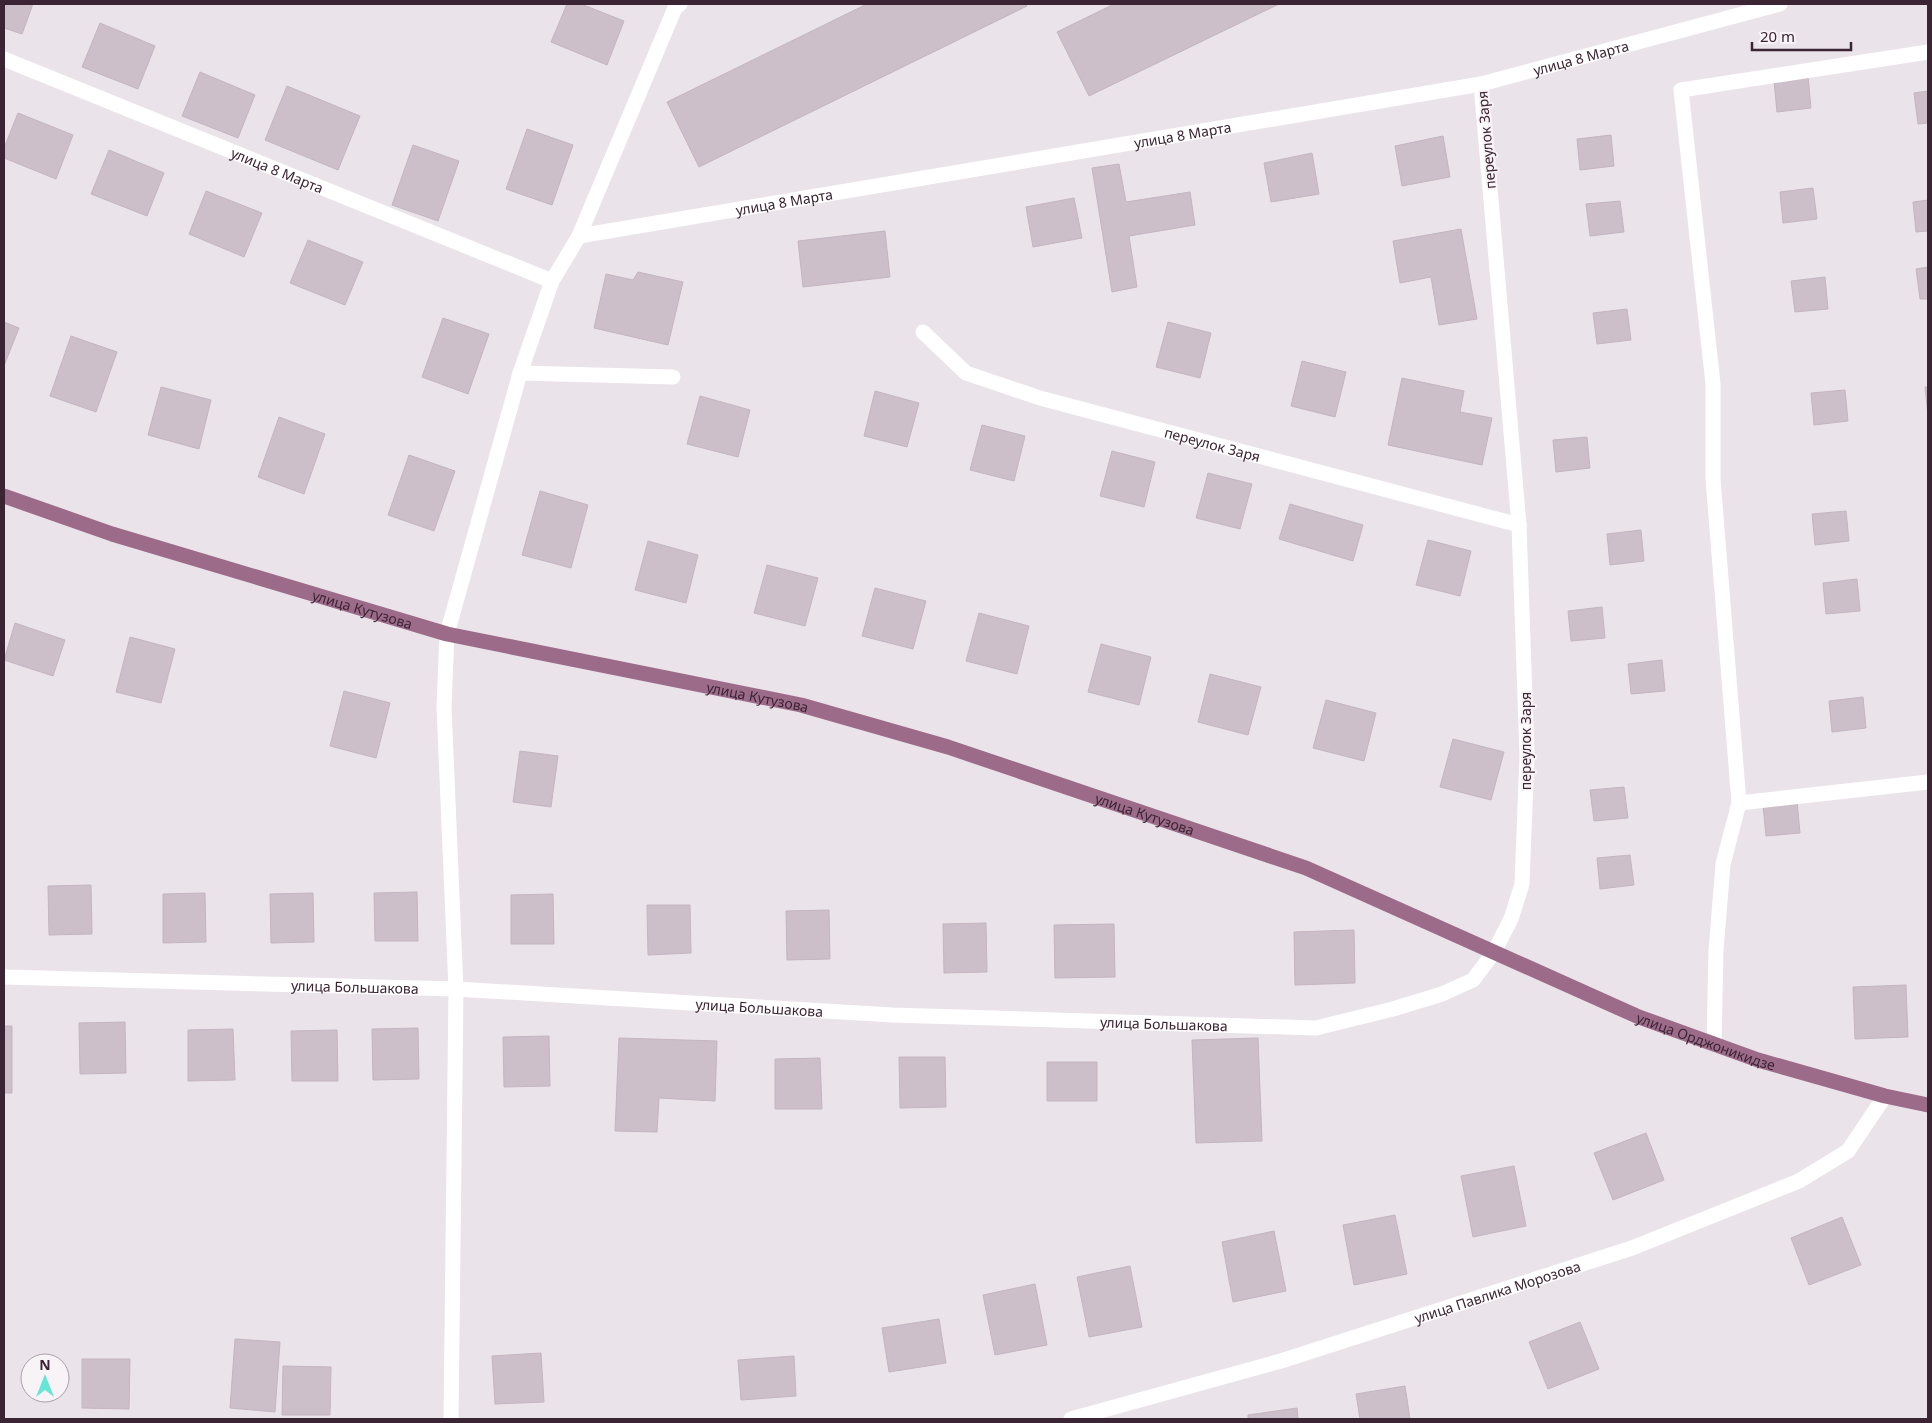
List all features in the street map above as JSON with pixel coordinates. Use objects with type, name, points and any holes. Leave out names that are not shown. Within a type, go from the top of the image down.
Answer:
[{"type":"main road","name":"улица Кутузова","points":[[4,496],[112,534],[447,634],[801,706],[948,747],[1306,868],[1494,952]]},
{"type":"main road","name":"улица Орджоникидзе","points":[[1494,952],[1639,1016],[1758,1060],[1885,1096],[1928,1105]]},
{"type":"street","name":"улица 8 Марта","points":[[579,236],[1481,84],[1780,4]]},
{"type":"street","points":[[451,1419],[456,989],[444,707],[447,634],[520,374],[552,281],[579,236],[674,5]]},
{"type":"street","points":[[1714,1044],[1716,951],[1723,864],[1739,803],[1713,479],[1713,384],[1680,90],[1928,52]]},
{"type":"street","name":"улица 8 Марта","points":[[4,58],[552,281]]},
{"type":"street","name":"переулок Заря","points":[[1481,84],[1519,526],[1527,755],[1522,884],[1511,920],[1494,952]]},
{"type":"street","name":"переулок Заря","points":[[923,332],[966,373],[1040,398],[1519,526]]},
{"type":"street","points":[[520,374],[673,377]]},
{"type":"street","points":[[1739,803],[1928,782]]},
{"type":"street","name":"улица Большакова","points":[[4,977],[456,989],[892,1016],[1316,1028],[1393,1009],[1442,994],[1473,980],[1494,952]]},
{"type":"street","name":"улица Павлика Морозова","points":[[1071,1419],[1280,1361],[1613,1254],[1790,1185],[1848,1151],[1885,1096]]},
{"type":"building","points":[[4,4],[33,4],[22,34],[4,28]]},
{"type":"building","points":[[567,4],[581,4],[624,21],[607,65],[551,42]]},
{"type":"building","points":[[867,4],[1026,4],[1027,6],[699,167],[667,102]]},
{"type":"building","points":[[1114,4],[1279,4],[1089,96],[1057,32]]},
{"type":"building","points":[[100,23],[155,46],[138,89],[82,67]]},
{"type":"building","points":[[200,72],[255,95],[238,138],[182,116]]},
{"type":"building","points":[[1808,77],[1811,108],[1777,112],[1774,81]]},
{"type":"building","points":[[287,86],[360,116],[338,170],[265,140]]},
{"type":"building","points":[[1928,91],[1928,123],[1918,124],[1914,93]]},
{"type":"building","points":[[18,113],[73,135],[56,179],[4,158],[4,148]]},
{"type":"building","points":[[527,129],[573,145],[552,205],[506,189]]},
{"type":"building","points":[[1611,135],[1614,166],[1580,170],[1577,139]]},
{"type":"building","points":[[1443,136],[1450,177],[1402,186],[1395,146]]},
{"type":"building","points":[[413,145],[459,161],[438,221],[392,205]]},
{"type":"building","points":[[109,150],[164,173],[147,216],[91,194]]},
{"type":"building","points":[[1312,153],[1319,194],[1271,202],[1264,163]]},
{"type":"building","points":[[1119,164],[1126,202],[1190,192],[1195,225],[1129,236],[1137,287],[1112,292],[1092,168]]},
{"type":"building","points":[[1813,188],[1817,219],[1783,223],[1780,192]]},
{"type":"building","points":[[206,191],[262,213],[244,257],[189,234]]},
{"type":"building","points":[[1074,198],[1082,238],[1033,247],[1026,207]]},
{"type":"building","points":[[1928,200],[1928,231],[1916,232],[1913,202]]},
{"type":"building","points":[[1620,201],[1624,232],[1590,236],[1586,204]]},
{"type":"building","points":[[1461,229],[1477,319],[1439,325],[1431,277],[1400,283],[1393,241]]},
{"type":"building","points":[[885,231],[890,277],[803,287],[798,241]]},
{"type":"building","points":[[308,240],[363,262],[345,305],[290,283]]},
{"type":"building","points":[[1928,267],[1928,299],[1920,299],[1916,269]]},
{"type":"building","points":[[638,272],[683,282],[668,345],[594,328],[606,274],[633,280]]},
{"type":"building","points":[[1825,277],[1828,309],[1795,312],[1791,281]]},
{"type":"building","points":[[1627,309],[1631,340],[1597,344],[1593,313]]},
{"type":"building","points":[[443,318],[489,334],[468,394],[422,377]]},
{"type":"building","points":[[4,322],[19,328],[4,366]]},
{"type":"building","points":[[1168,322],[1211,333],[1200,378],[1156,367]]},
{"type":"building","points":[[71,336],[117,352],[96,412],[50,396]]},
{"type":"building","points":[[1302,361],[1346,372],[1335,417],[1291,406]]},
{"type":"building","points":[[1402,378],[1464,391],[1460,412],[1492,418],[1482,465],[1388,445]]},
{"type":"building","points":[[161,387],[211,400],[199,449],[148,435]]},
{"type":"building","points":[[1925,387],[1928,387],[1928,415]]},
{"type":"building","points":[[1845,390],[1848,421],[1814,425],[1811,393]]},
{"type":"building","points":[[875,391],[919,403],[907,447],[864,436]]},
{"type":"building","points":[[700,396],[750,410],[738,457],[687,444]]},
{"type":"building","points":[[279,417],[325,434],[304,494],[258,477]]},
{"type":"building","points":[[982,425],[1025,436],[1014,481],[970,470]]},
{"type":"building","points":[[1587,437],[1590,468],[1556,472],[1553,440]]},
{"type":"building","points":[[1112,451],[1155,462],[1144,507],[1100,496]]},
{"type":"building","points":[[409,455],[455,471],[434,531],[388,515]]},
{"type":"building","points":[[1208,473],[1252,484],[1240,529],[1196,518]]},
{"type":"building","points":[[540,491],[588,505],[571,568],[522,555]]},
{"type":"building","points":[[1290,504],[1363,525],[1353,561],[1279,539]]},
{"type":"building","points":[[1846,511],[1849,541],[1815,545],[1812,514]]},
{"type":"building","points":[[1641,530],[1644,561],[1610,565],[1607,534]]},
{"type":"building","points":[[1428,540],[1471,551],[1460,596],[1416,585]]},
{"type":"building","points":[[648,541],[698,555],[686,603],[635,590]]},
{"type":"building","points":[[767,565],[818,578],[805,626],[754,613]]},
{"type":"building","points":[[1857,579],[1860,611],[1826,614],[1823,583]]},
{"type":"building","points":[[875,588],[926,601],[913,649],[862,636]]},
{"type":"building","points":[[1602,607],[1605,638],[1571,641],[1568,611]]},
{"type":"building","points":[[979,613],[1029,626],[1017,674],[966,661]]},
{"type":"building","points":[[15,623],[65,640],[53,676],[4,660]]},
{"type":"building","points":[[130,637],[175,649],[161,703],[116,692]]},
{"type":"building","points":[[1101,644],[1151,657],[1139,705],[1088,692]]},
{"type":"building","points":[[1662,660],[1665,691],[1631,694],[1628,664]]},
{"type":"building","points":[[1210,674],[1261,687],[1248,735],[1198,722]]},
{"type":"building","points":[[344,691],[390,703],[376,758],[330,746]]},
{"type":"building","points":[[1863,697],[1866,728],[1832,732],[1829,701]]},
{"type":"building","points":[[1326,700],[1376,713],[1364,761],[1313,748]]},
{"type":"building","points":[[1453,739],[1504,752],[1491,800],[1440,787]]},
{"type":"building","points":[[520,751],[558,756],[551,807],[513,802]]},
{"type":"building","points":[[1624,787],[1628,818],[1594,821],[1590,790]]},
{"type":"building","points":[[1797,801],[1800,833],[1766,836],[1763,805]]},
{"type":"building","points":[[1630,855],[1634,885],[1600,889],[1597,858]]},
{"type":"building","points":[[91,885],[92,934],[49,935],[48,886]]},
{"type":"building","points":[[417,892],[418,941],[375,941],[374,893]]},
{"type":"building","points":[[205,893],[206,942],[163,943],[163,894]]},
{"type":"building","points":[[313,893],[314,942],[271,943],[270,894]]},
{"type":"building","points":[[553,894],[554,944],[511,944],[511,895]]},
{"type":"building","points":[[647,905],[690,905],[691,953],[648,955]]},
{"type":"building","points":[[829,910],[830,959],[787,960],[786,911]]},
{"type":"building","points":[[986,923],[987,972],[944,973],[943,924]]},
{"type":"building","points":[[1114,924],[1115,977],[1055,978],[1054,925]]},
{"type":"building","points":[[1354,930],[1355,983],[1295,985],[1294,932]]},
{"type":"building","points":[[1906,985],[1908,1037],[1855,1039],[1853,987]]},
{"type":"building","points":[[125,1022],[126,1073],[80,1074],[79,1023]]},
{"type":"building","points":[[4,1026],[12,1026],[12,1093],[4,1093]]},
{"type":"building","points":[[418,1028],[419,1079],[373,1080],[372,1029]]},
{"type":"building","points":[[233,1029],[235,1080],[188,1081],[188,1030]]},
{"type":"building","points":[[337,1030],[338,1081],[292,1081],[291,1031]]},
{"type":"building","points":[[549,1036],[550,1086],[504,1087],[503,1037]]},
{"type":"building","points":[[619,1038],[717,1041],[715,1101],[659,1098],[657,1132],[615,1131]]},
{"type":"building","points":[[1258,1038],[1262,1141],[1196,1143],[1192,1040]]},
{"type":"building","points":[[899,1057],[945,1057],[946,1107],[900,1108]]},
{"type":"building","points":[[820,1058],[822,1109],[775,1109],[775,1059]]},
{"type":"building","points":[[1047,1062],[1097,1062],[1097,1101],[1047,1101]]},
{"type":"building","points":[[1646,1133],[1664,1180],[1613,1200],[1594,1153]]},
{"type":"building","points":[[1514,1166],[1526,1226],[1473,1237],[1461,1176]]},
{"type":"building","points":[[1395,1215],[1407,1274],[1354,1285],[1343,1225]]},
{"type":"building","points":[[1842,1217],[1861,1265],[1809,1285],[1791,1238]]},
{"type":"building","points":[[1274,1231],[1286,1291],[1233,1302],[1222,1242]]},
{"type":"building","points":[[1130,1266],[1142,1327],[1089,1337],[1077,1277]]},
{"type":"building","points":[[1035,1284],[1047,1345],[995,1355],[983,1295]]},
{"type":"building","points":[[939,1319],[946,1363],[889,1372],[882,1328]]},
{"type":"building","points":[[1580,1322],[1599,1369],[1548,1389],[1529,1342]]},
{"type":"building","points":[[235,1339],[280,1342],[275,1412],[230,1408]]},
{"type":"building","points":[[541,1353],[544,1402],[495,1404],[492,1356]]},
{"type":"building","points":[[794,1356],[796,1396],[741,1400],[738,1360]]},
{"type":"building","points":[[82,1359],[130,1359],[129,1409],[82,1408]]},
{"type":"building","points":[[283,1366],[331,1367],[330,1415],[282,1415]]},
{"type":"building","points":[[1405,1386],[1410,1419],[1360,1419],[1356,1394]]},
{"type":"building","points":[[1297,1408],[1298,1419],[1248,1419],[1248,1415]]}]
